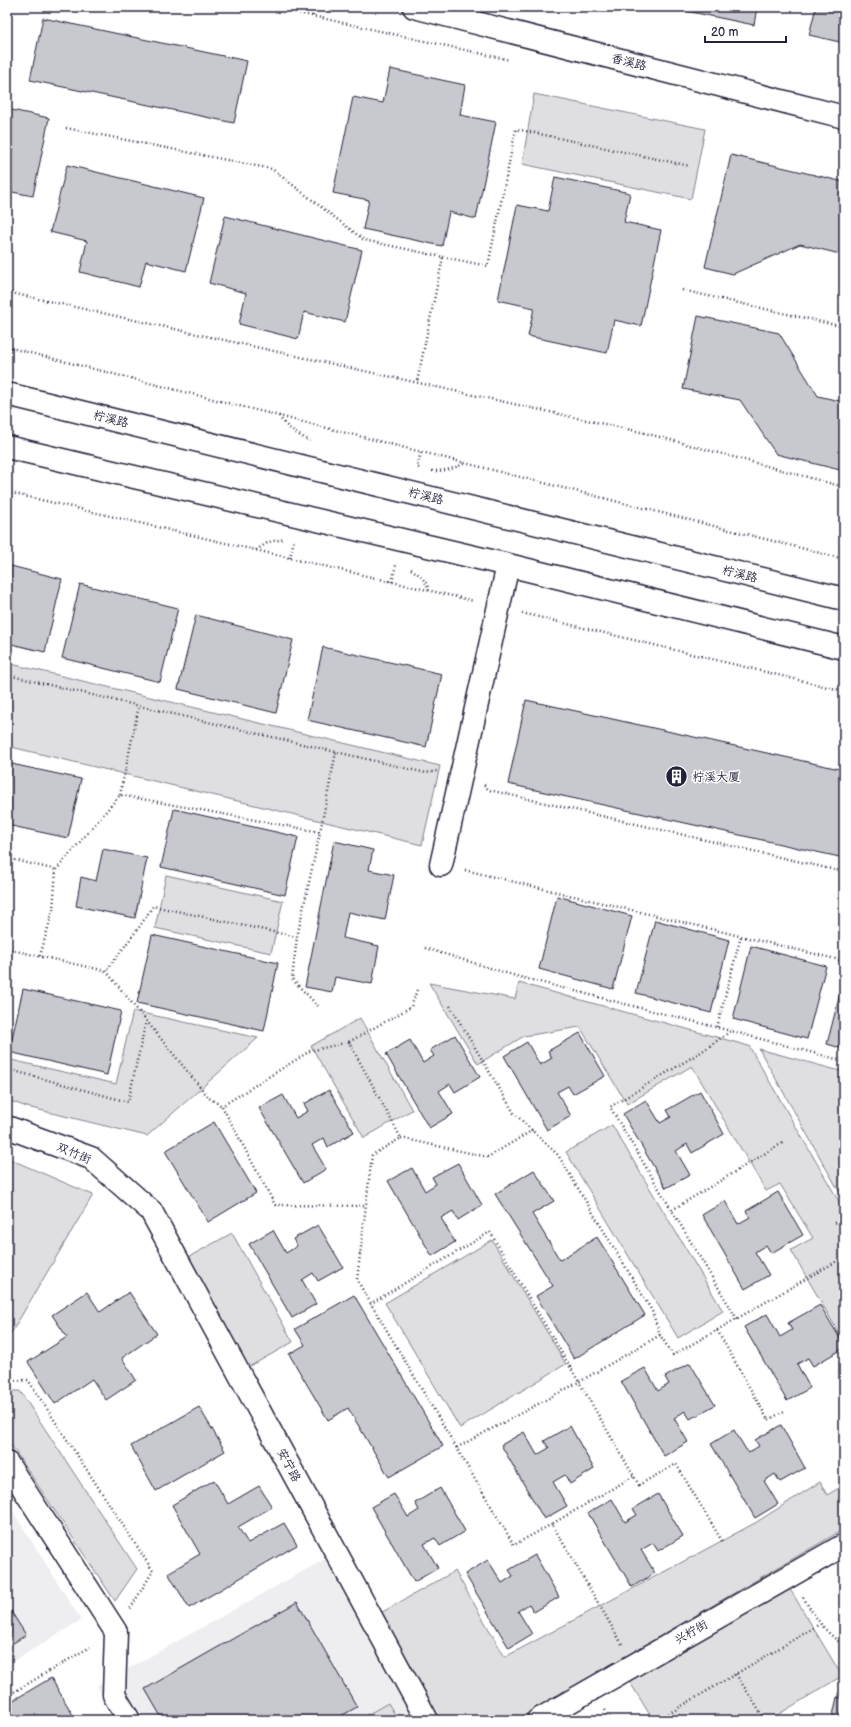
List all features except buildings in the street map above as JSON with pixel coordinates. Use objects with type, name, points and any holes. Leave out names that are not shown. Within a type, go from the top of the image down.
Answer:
[{"type":"main road","name":"香溪路","points":[[414,7],[844,116]]},
{"type":"main road","name":"柠溪路","points":[[7,394],[844,599]]},
{"type":"main road","points":[[7,448],[508,565],[844,648]]},
{"type":"main road","points":[[441,865],[508,565]]},
{"type":"main road","name":"双竹街","points":[[7,1127],[90,1158],[151,1211]]},
{"type":"main road","name":"安宁路","points":[[151,1211],[426,1720]]},
{"type":"main road","points":[[7,1463],[116,1632],[114,1695],[129,1720]]},
{"type":"main road","name":"兴柠街","points":[[538,1720],[844,1545]]},
{"type":"path","points":[[313,16],[315,7]]},
{"type":"path","points":[[66,128],[272,169],[364,240],[488,266],[516,129],[690,166]]},
{"type":"path","points":[[417,382],[443,257]]},
{"type":"path","points":[[682,290],[844,327]]},
{"type":"path","points":[[7,292],[645,433],[844,487]]},
{"type":"path","points":[[7,346],[844,558]]},
{"type":"path","points":[[421,452],[417,467],[423,469]]},
{"type":"path","points":[[429,470],[448,469],[466,463]]},
{"type":"path","points":[[7,492],[498,607],[844,691]]},
{"type":"path","points":[[290,558],[294,540]]},
{"type":"path","points":[[392,582],[395,565],[403,567]]},
{"type":"path","points":[[410,568],[420,575],[426,583],[429,591]]},
{"type":"path","points":[[7,675],[426,773],[463,766],[489,790],[844,872]]},
{"type":"path","points":[[40,956],[53,910],[56,870],[120,794],[139,706]]},
{"type":"path","points":[[318,1006],[292,979],[297,937],[336,752]]},
{"type":"path","points":[[120,794],[320,832]]},
{"type":"path","points":[[7,863],[8,858],[56,870]]},
{"type":"path","points":[[441,865],[844,961]]},
{"type":"path","points":[[106,971],[153,906],[297,937]]},
{"type":"path","points":[[717,1027],[741,936]]},
{"type":"path","points":[[7,948],[106,971],[209,1098],[222,1106],[275,1205],[366,1206]]},
{"type":"path","points":[[425,948],[516,976],[844,1061]]},
{"type":"path","points":[[222,1106],[310,1051],[349,1042],[411,1007],[417,990]]},
{"type":"path","points":[[450,1006],[514,1113],[558,1155],[652,1311],[660,1335],[673,1355],[844,1257]]},
{"type":"path","points":[[7,1070],[128,1102],[146,1021]]},
{"type":"path","points":[[732,1031],[702,1052],[610,1107],[737,1319]]},
{"type":"path","points":[[349,1042],[401,1138]]},
{"type":"path","points":[[533,1130],[488,1157],[401,1138],[372,1156],[357,1280],[514,1545],[634,1476]]},
{"type":"path","points":[[672,1210],[784,1142]]},
{"type":"path","points":[[835,1223],[844,1218]]},
{"type":"path","points":[[370,1304],[490,1232],[639,1485],[676,1464],[722,1541]]},
{"type":"path","points":[[717,1330],[768,1420],[786,1410]]},
{"type":"path","points":[[456,1448],[579,1382],[660,1335]]},
{"type":"path","points":[[7,1381],[28,1380],[153,1571],[116,1632],[7,1696]]},
{"type":"path","points":[[552,1524],[634,1665]]},
{"type":"path","points":[[790,1576],[820,1624],[833,1638],[844,1646]]},
{"type":"path","points":[[658,1720],[820,1624]]},
{"type":"path","points":[[736,1674],[765,1720]]},
{"type":"shaded area","points":[[534,94],[705,129],[691,199],[522,164]]},
{"type":"shaded area","points":[[7,663],[440,766],[422,845],[7,746]]},
{"type":"shaded area","points":[[166,875],[283,901],[271,953],[155,928]]},
{"type":"shaded area","points":[[429,983],[515,999],[519,983],[749,1046],[844,1210],[844,1342],[791,1250],[813,1238],[780,1184],[766,1191],[692,1066],[627,1104],[580,1027],[524,1036],[478,1064]]},
{"type":"shaded area","points":[[133,1011],[258,1038],[147,1136],[27,1107],[7,1100],[7,1059],[116,1084]]},
{"type":"shaded area","points":[[360,1018],[412,1110],[364,1138],[311,1046]]},
{"type":"shaded area","points":[[759,1049],[844,1072],[844,1200]]},
{"type":"shaded area","points":[[612,1125],[723,1311],[678,1338],[566,1152]]},
{"type":"shaded area","points":[[7,1158],[93,1195],[7,1340]]},
{"type":"shaded area","points":[[232,1233],[293,1342],[247,1368],[185,1259]]},
{"type":"shaded area","points":[[492,1240],[566,1364],[460,1428],[385,1303]]},
{"type":"shaded area","points":[[7,1391],[20,1391],[137,1569],[115,1601],[7,1439]]},
{"type":"shaded area","points":[[820,1482],[827,1495],[844,1485],[844,1529],[516,1720],[435,1720],[377,1615],[455,1571],[505,1657],[755,1523]]},
{"type":"shaded area","points":[[7,1502],[81,1620],[7,1665]]},
{"type":"shaded area","points":[[325,1559],[414,1720],[116,1720],[97,1686]]},
{"type":"shaded area","points":[[787,1584],[842,1676],[769,1720],[653,1720],[628,1679]]},
{"type":"shaded area","points":[[388,1703],[398,1720],[358,1720]]},
{"type":"place","name":"柠溪大厦","points":[[677,777]]}]
